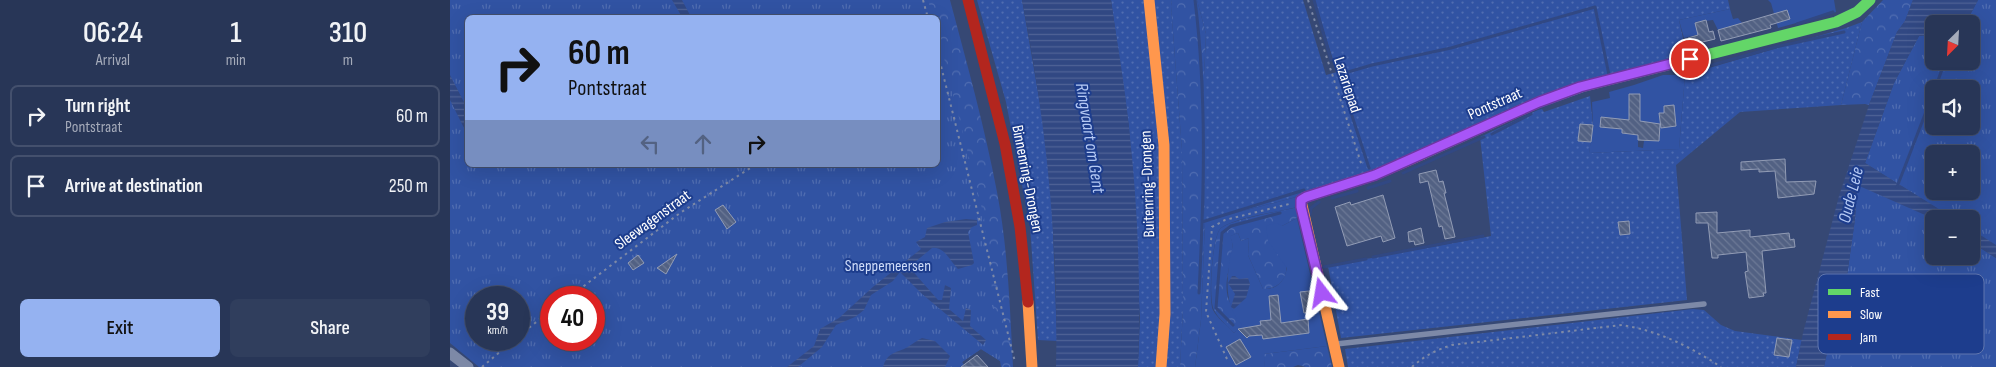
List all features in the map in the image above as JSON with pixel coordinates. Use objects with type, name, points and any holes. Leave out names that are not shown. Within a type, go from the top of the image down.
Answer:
[{"type":"main road","name":"Binnenring-Drongen","points":[[968,0],[1004,142],[1017,208],[1028,286],[1032,367]]},
{"type":"main road","name":"Buitenring-Drongen","points":[[1150,0],[1164,145],[1165,314],[1161,367]]},
{"type":"main road","name":"Pontstraat","points":[[1301,200],[1366,178],[1539,102],[1580,87],[1836,22],[1857,12],[1870,0]]},
{"type":"main road","points":[[1301,200],[1301,207],[1339,367]]},
{"type":"street","points":[[450,353],[468,367]]},
{"type":"lane","points":[[1334,344],[1704,304]]},
{"type":"path","points":[[923,0],[927,15]]},
{"type":"path","name":"Lazariepad","points":[[1308,0],[1366,178]]},
{"type":"path","points":[[940,63],[1016,366]]},
{"type":"path","name":"Sleewagenstraat","points":[[584,286],[680,213],[752,167]]},
{"type":"path","points":[[1227,359],[1206,312],[1212,227],[1225,220],[1301,200]]},
{"type":"path","points":[[530,327],[540,319]]},
{"type":"path","points":[[1412,367],[1436,350],[1452,345],[1622,325],[1642,328],[1692,348],[1721,367]]},
{"type":"path","points":[[1014,342],[1016,366]]},
{"type":"path","points":[[482,367],[501,351]]},
{"type":"green space","name":"Sneppemeersen","points":[[450,0],[928,0],[932,15],[465,15],[465,167],[940,167],[940,42],[984,217],[1000,361],[981,349],[962,362],[965,367],[479,367],[450,343]]},
{"type":"green space","points":[[915,0],[950,0],[987,144],[1001,214],[1008,279],[1013,367],[1001,367],[1000,361],[981,349],[962,362],[965,367],[737,182],[955,188],[940,119],[940,15],[919,15]]},
{"type":"green space","points":[[977,0],[1022,0],[1045,133],[1052,206],[1057,341],[1038,340],[1030,226],[1006,102]]},
{"type":"green space","points":[[1111,0],[1172,0],[1182,150],[1183,309],[1180,367],[1138,367],[1140,318],[1129,127]]},
{"type":"green space","points":[[1172,0],[1197,0],[1206,34],[1203,97],[1205,221],[1201,320],[1195,367],[1180,367],[1183,309],[1182,150]]},
{"type":"green space","points":[[1197,0],[1303,0],[1326,75],[1337,72],[1314,0],[1728,0],[1730,9],[1679,20],[1686,52],[1683,56],[1300,196],[1205,221],[1203,97],[1206,34]]},
{"type":"green space","points":[[1768,0],[1834,0],[1836,12],[1778,28],[1771,3]]},
{"type":"green space","points":[[1883,0],[1913,0],[1905,21],[1897,32],[1869,105],[1841,105],[1862,22]]},
{"type":"green space","points":[[1978,0],[1996,0],[1996,246],[1980,236],[1980,210],[1939,210],[1865,163],[1894,83],[1919,36],[1925,35],[1925,70],[1980,70],[1980,15],[1970,15]]},
{"type":"green space","points":[[1730,9],[1733,19],[1738,18],[1742,23],[1718,30],[1713,20],[1695,22],[1697,31],[1709,32],[1684,38],[1679,20]]},
{"type":"green space","points":[[1862,22],[1841,105],[1740,112],[1676,165],[1687,300],[1341,338],[1328,266],[1491,236],[1480,137],[1538,110],[1542,109],[1544,112],[1590,96],[1593,125],[1580,124],[1578,140],[1591,142],[1589,153],[1679,149],[1685,75]]},
{"type":"green space","points":[[1663,75],[1685,75],[1679,149],[1589,153],[1593,125],[1592,102],[1610,98],[1609,92]],"holes":[[[1601,118],[1650,123],[1657,134],[1660,134],[1659,140],[1644,141],[1643,148],[1638,147],[1638,135],[1622,133],[1622,129],[1600,127]]]},
{"type":"green space","points":[[1857,185],[1892,193],[1925,213],[1925,265],[1980,265],[1980,248],[1996,258],[1996,367],[1824,367],[1827,354],[1984,354],[1984,274],[1847,274],[1855,219]]},
{"type":"green space","points":[[1300,196],[1298,207],[1247,218],[1221,228],[1215,242],[1213,254],[1211,294],[1213,310],[1234,333],[1242,325],[1232,310],[1228,294],[1228,276],[1232,247],[1230,236],[1238,233],[1241,241],[1249,238],[1248,255],[1263,289],[1273,288],[1280,284],[1287,268],[1268,241],[1266,226],[1277,223],[1282,226],[1297,218],[1327,346],[1264,354],[1265,367],[1195,367],[1201,320],[1205,221]]},
{"type":"green space","points":[[1298,207],[1297,218],[1282,226],[1287,266],[1281,282],[1274,287],[1263,289],[1248,255],[1249,238],[1241,241],[1238,233],[1231,236],[1232,250],[1227,279],[1227,293],[1231,305],[1243,325],[1234,333],[1218,316],[1212,304],[1213,254],[1218,233],[1221,228],[1237,221]]},
{"type":"green space","points":[[1693,309],[1704,310],[1721,325],[1735,331],[1802,340],[1796,367],[1348,367],[1345,349]]},
{"type":"green space","points":[[1327,346],[1332,367],[1306,367],[1298,365],[1293,367],[1265,367],[1263,354]]},
{"type":"water","points":[[672,0],[682,0],[690,15],[681,15]]},
{"type":"water","name":"Ringvaart om Gent","points":[[1022,0],[1111,0],[1125,96],[1135,187],[1139,277],[1138,367],[1056,367],[1055,275],[1049,183],[1038,91]]},
{"type":"water","name":"Oude Leie","points":[[1913,0],[1978,0],[1969,15],[1925,15],[1925,35],[1919,36],[1894,83],[1865,163],[1941,210],[1925,210],[1925,215],[1857,185],[1855,219],[1847,274],[1819,274],[1839,196],[1869,105],[1897,32],[1905,21]]},
{"type":"water","points":[[450,75],[465,104],[465,130],[450,100]]},
{"type":"water","points":[[966,219],[977,220],[977,225],[968,232],[974,263],[972,265],[958,269],[940,249],[932,248],[909,267],[938,300],[942,300],[945,285],[951,288],[949,309],[963,321],[966,308],[971,310],[970,326],[986,340],[983,345],[922,294],[900,272],[893,281],[871,295],[864,310],[855,317],[836,325],[822,347],[798,367],[787,367],[814,346],[820,329],[839,318],[874,286],[921,249],[916,242],[925,237],[927,228],[945,222]]},
{"type":"water","points":[[1980,235],[1996,245],[1996,258],[1980,248]]},
{"type":"water","points":[[1232,276],[1239,279],[1248,278],[1250,284],[1246,298],[1234,309],[1231,307],[1235,294],[1228,283]]},
{"type":"water","points":[[1818,276],[1818,354],[1827,354],[1824,367],[1796,367]]},
{"type":"water","points":[[922,338],[935,341],[950,356],[945,367],[883,367],[890,355]]},
{"type":"building","points":[[1787,10],[1790,19],[1770,25],[1771,28],[1721,41],[1718,30]]},
{"type":"building","points":[[1706,20],[1709,32],[1713,31],[1715,39],[1690,45],[1688,38],[1698,35],[1695,23]]},
{"type":"building","points":[[1629,94],[1640,94],[1640,121],[1660,124],[1659,141],[1638,140],[1638,135],[1622,133],[1622,129],[1600,127],[1601,117],[1629,120]]},
{"type":"building","points":[[1674,105],[1676,126],[1661,128],[1659,113],[1664,113],[1664,106]]},
{"type":"building","points":[[1580,124],[1593,125],[1591,142],[1578,141]]},
{"type":"building","points":[[1785,159],[1786,182],[1816,181],[1814,194],[1778,198],[1775,171],[1759,172],[1759,169],[1741,170],[1741,162]]},
{"type":"building","points":[[1436,170],[1439,182],[1443,181],[1446,193],[1444,193],[1455,237],[1445,239],[1442,226],[1439,227],[1428,181],[1420,183],[1419,174]]},
{"type":"building","points":[[1383,195],[1395,238],[1383,242],[1381,236],[1347,246],[1335,207],[1350,202],[1351,205]]},
{"type":"building","points":[[723,205],[736,222],[727,229],[715,210]]},
{"type":"building","points":[[1717,212],[1717,233],[1750,230],[1750,237],[1789,233],[1790,240],[1794,239],[1795,247],[1762,251],[1766,293],[1763,293],[1764,296],[1749,298],[1745,272],[1748,271],[1746,252],[1718,255],[1718,258],[1712,258],[1708,223],[1696,223],[1696,213]]},
{"type":"building","points":[[1629,221],[1630,234],[1620,235],[1618,222]]},
{"type":"building","points":[[1421,228],[1424,243],[1415,245],[1414,241],[1409,242],[1408,232]]},
{"type":"building","points":[[677,254],[666,274],[657,268]]},
{"type":"building","points":[[638,255],[644,263],[633,270],[628,263]]},
{"type":"building","points":[[1309,291],[1313,312],[1304,313],[1300,292]]},
{"type":"building","points":[[1278,295],[1281,323],[1308,319],[1309,333],[1263,339],[1262,335],[1249,336],[1247,338],[1238,329],[1261,325],[1260,321],[1271,320],[1269,296]]},
{"type":"building","points":[[1777,338],[1792,340],[1789,357],[1774,355]]},
{"type":"building","points":[[1240,339],[1251,357],[1236,365],[1226,347]]},
{"type":"building","points":[[977,355],[988,367],[961,367]]},
{"type":"waterway","points":[[1195,0],[1203,109],[1199,293]]},
{"type":"waterway","points":[[1314,0],[1331,60]]},
{"type":"waterway","points":[[1369,168],[1341,82],[1341,74],[1372,65],[1451,48],[1595,7],[1609,75]]},
{"type":"waterway","points":[[1797,24],[1833,12]]},
{"type":"waterway","points":[[1687,72],[1776,47],[1844,32]]},
{"type":"waterway","points":[[1938,80],[1942,70]]},
{"type":"waterway","points":[[1492,134],[1531,114]]},
{"type":"waterway","points":[[1897,187],[1925,114]]},
{"type":"waterway","points":[[1403,173],[1484,137]]},
{"type":"waterway","points":[[1368,188],[1390,181]]},
{"type":"waterway","points":[[1202,222],[1304,190]]},
{"type":"waterway","points":[[1332,198],[1357,191]]},
{"type":"waterway","points":[[1310,214],[1311,208],[1319,202]]},
{"type":"waterway","points":[[1233,325],[1216,308],[1222,233],[1231,226],[1280,213]]},
{"type":"waterway","points":[[1373,257],[1483,236]]},
{"type":"waterway","points":[[1324,267],[1366,259]]},
{"type":"traffic: fast","points":[[1423,154],[1539,102],[1581,87],[1836,22],[1857,12],[1870,0]]},
{"type":"traffic: slow","points":[[1149,0],[1164,145],[1165,314],[1161,367]]},
{"type":"traffic: slow","points":[[1339,367],[1301,201],[1306,197],[1375,175],[1423,154]]},
{"type":"traffic: slow","points":[[1028,302],[1032,367]]},
{"type":"traffic: jam","points":[[968,0],[1005,144],[1020,227],[1028,302]]},
{"type":"route","points":[[1322,293],[1301,207],[1301,200],[1375,175],[1539,102],[1580,87],[1690,59]]}]
